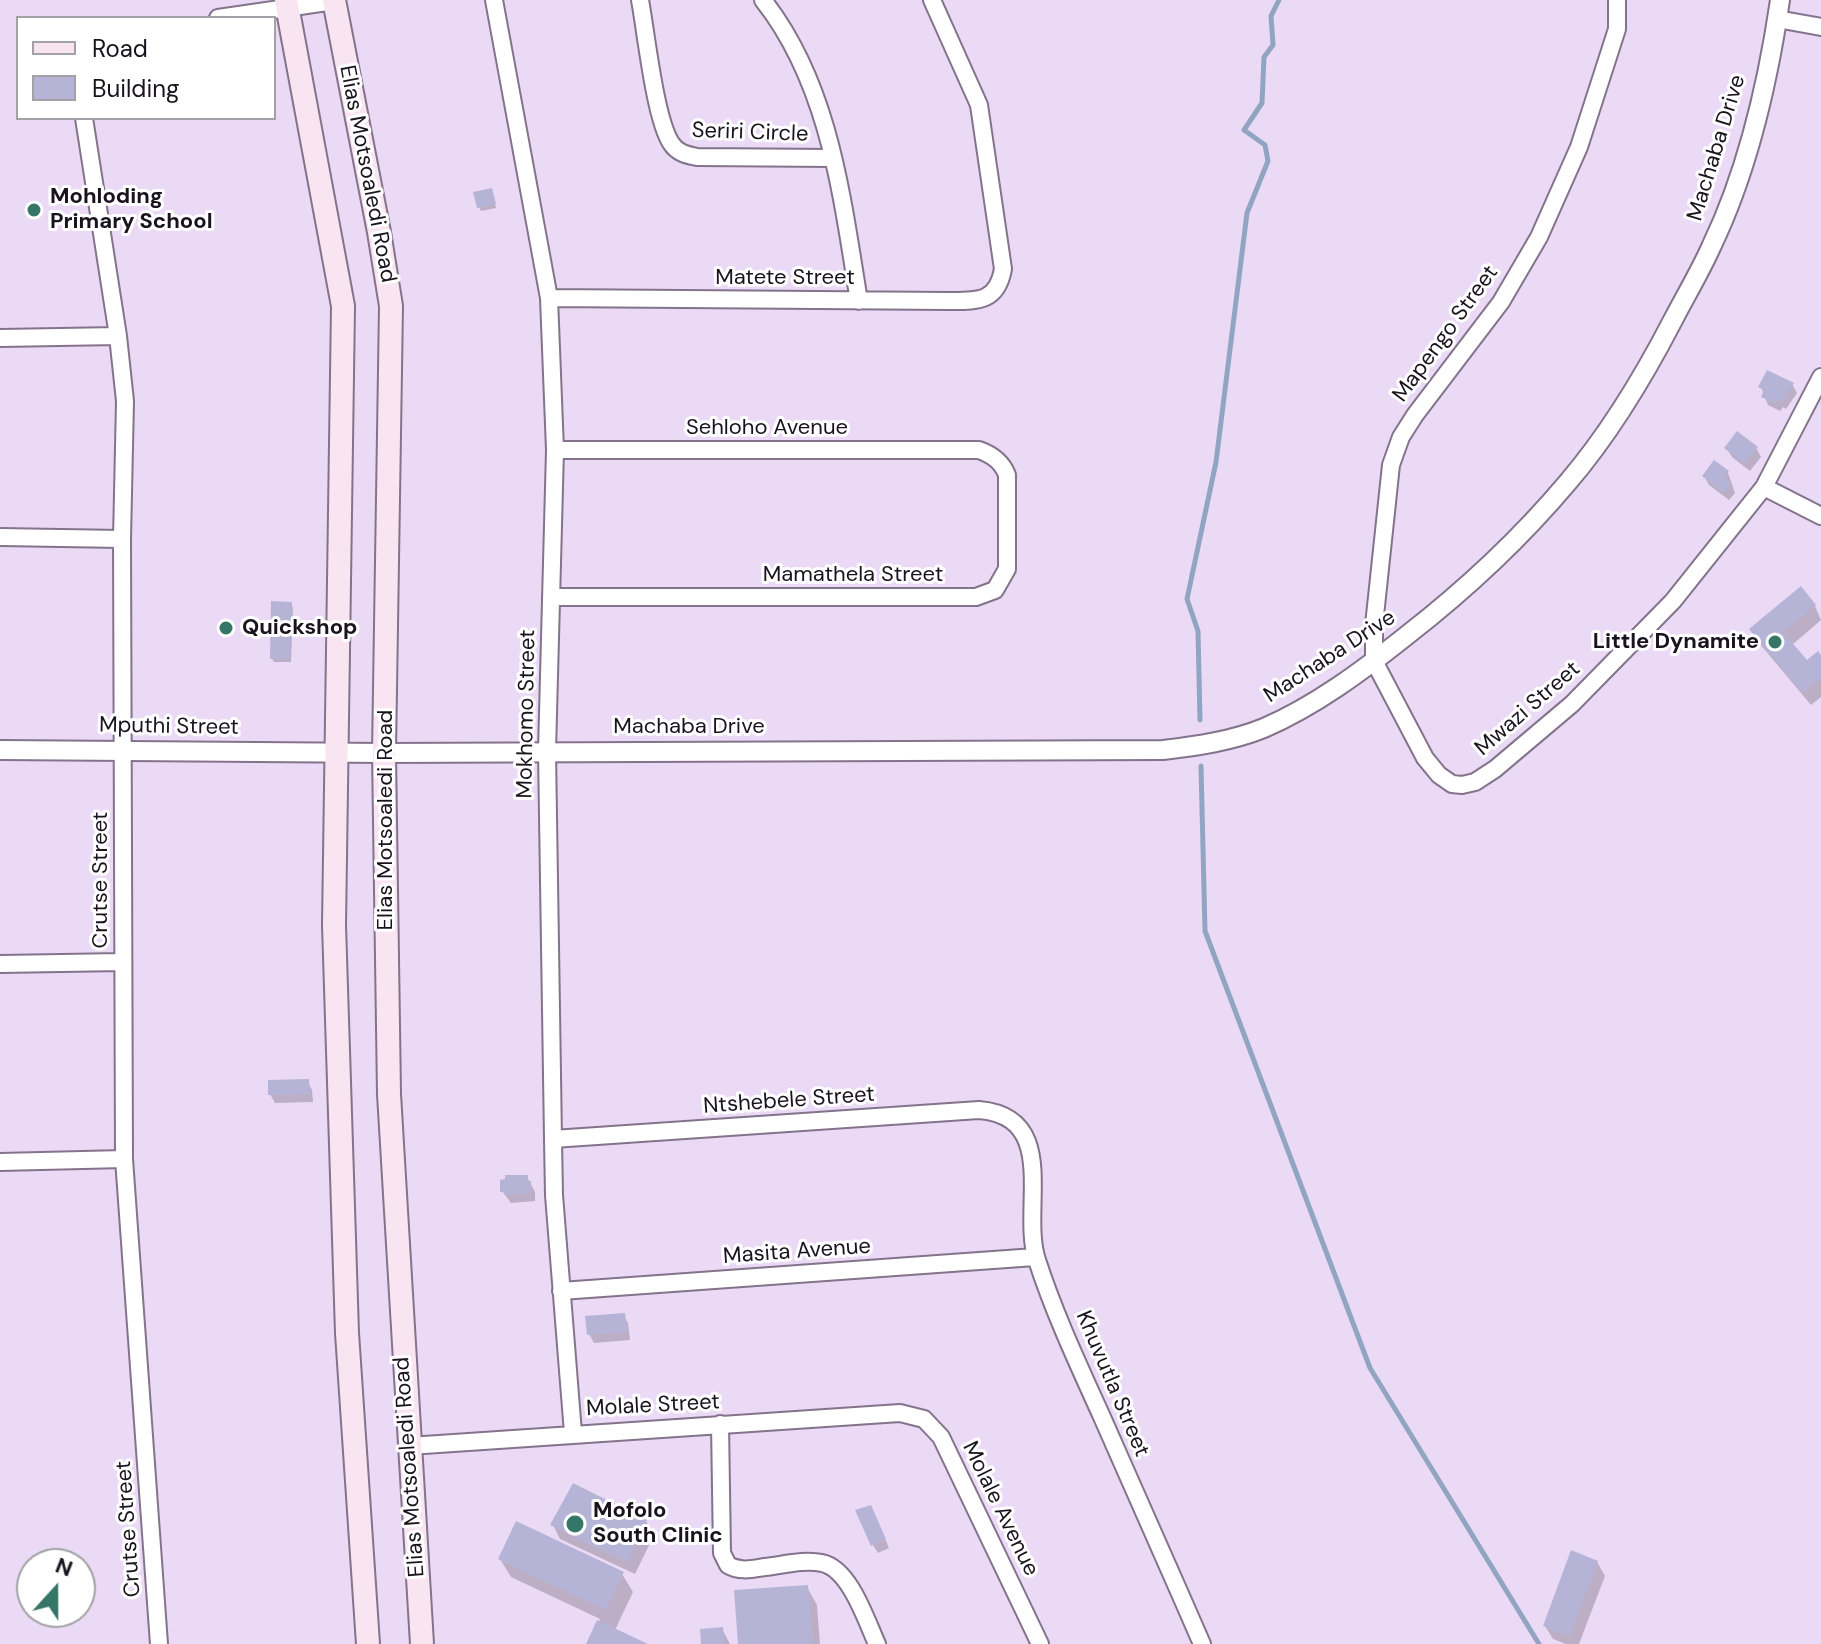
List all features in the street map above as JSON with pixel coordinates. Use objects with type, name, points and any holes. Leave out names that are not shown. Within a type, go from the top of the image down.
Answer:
[{"type":"main road","name":"Elias Motsoaledi Road","points":[[334,0],[391,306],[384,753],[389,1094],[422,1644]]},
{"type":"main road","points":[[287,4],[343,306],[334,925],[347,1317],[368,1644]]},
{"type":"street","points":[[228,16],[287,4],[334,0]]},
{"type":"street","name":"Mokhomo Street","points":[[494,0],[549,298],[555,450],[547,751],[553,1139],[573,1433]]},
{"type":"street","name":"Seriri Circle","points":[[640,0],[662,122],[671,144],[683,155],[833,158]]},
{"type":"street","name":"Seriri Circle","points":[[763,0],[792,44],[818,102],[840,184],[859,301]]},
{"type":"street","name":"Matete Street","points":[[549,298],[977,301],[996,289],[1003,269],[979,105],[932,0]]},
{"type":"street","name":"Mapengo Street","points":[[1374,661],[1374,625],[1391,465],[1395,452],[1415,415],[1501,302],[1539,237],[1579,147],[1617,29],[1617,0]]},
{"type":"street","name":"Machaba Drive","points":[[337,753],[1163,750],[1194,747],[1262,729],[1305,707],[1374,661],[1465,587],[1518,537],[1569,481],[1611,424],[1652,360],[1713,243],[1756,117],[1780,0]]},
{"type":"street","points":[[1777,19],[1821,27]]},
{"type":"street","name":"Crutse Street","points":[[84,120],[125,401],[122,539],[124,1159],[159,1644]]},
{"type":"street","points":[[0,338],[118,336]]},
{"type":"street","name":"Mwazi Street","points":[[1374,661],[1425,758],[1439,775],[1452,784],[1475,782],[1495,769],[1572,704],[1673,601],[1764,487],[1821,377]]},
{"type":"street","name":"Sehloho Avenue","points":[[555,450],[979,450]]},
{"type":"street","name":"Mamathela Street","points":[[551,597],[986,595],[995,590],[1007,569],[1007,475],[997,459],[979,450]]},
{"type":"street","points":[[1764,487],[1821,516]]},
{"type":"street","points":[[0,537],[122,539]]},
{"type":"street","name":"Mputhi Street","points":[[0,750],[337,753]]},
{"type":"street","points":[[0,964],[123,962]]},
{"type":"street","name":"Ntshebele Street","points":[[553,1139],[979,1110],[995,1111],[1009,1117],[1022,1131]]},
{"type":"street","name":"Khuvutla Street","points":[[1022,1131],[1031,1150],[1035,1257],[1074,1354],[1202,1644]]},
{"type":"street","points":[[0,1162],[124,1159]]},
{"type":"street","name":"Masita Avenue","points":[[561,1291],[1035,1257]]},
{"type":"street","name":"Molale Street","points":[[409,1446],[900,1413]]},
{"type":"street","name":"Molale Avenue","points":[[900,1413],[924,1419],[941,1437],[1040,1644]]},
{"type":"street","points":[[720,1424],[724,1559],[734,1569],[742,1570],[811,1562],[824,1563],[836,1569],[847,1581],[877,1644]]},
{"type":"building","points":[[492,188],[496,204],[477,208],[473,192]]},
{"type":"building","points":[[1767,370],[1794,383],[1782,402],[1778,400],[1776,404],[1761,397],[1764,390],[1758,387]]},
{"type":"building","points":[[1737,431],[1758,447],[1745,464],[1724,448]]},
{"type":"building","points":[[1714,460],[1729,471],[1724,478],[1731,483],[1724,493],[1702,476]]},
{"type":"building","name":"Little Dynamite","points":[[1801,586],[1816,605],[1783,632],[1807,660],[1818,651],[1821,655],[1821,678],[1802,693],[1749,629]]},
{"type":"building","points":[[271,601],[292,602],[290,659],[270,659]]},
{"type":"building","points":[[309,1079],[310,1094],[268,1095],[268,1080]]},
{"type":"building","points":[[505,1175],[528,1175],[531,1193],[504,1195],[500,1192],[500,1180],[505,1179]]},
{"type":"building","points":[[625,1313],[627,1332],[587,1335],[585,1316]]},
{"type":"building","points":[[573,1483],[647,1520],[627,1562],[550,1525]]},
{"type":"building","points":[[871,1505],[886,1539],[871,1546],[855,1510]]},
{"type":"building","points":[[516,1521],[624,1572],[606,1610],[498,1559]]},
{"type":"building","points":[[1571,1550],[1598,1561],[1570,1636],[1543,1626]]},
{"type":"building","points":[[808,1585],[813,1644],[738,1644],[734,1590]]},
{"type":"building","points":[[597,1620],[648,1644],[586,1644]]},
{"type":"building","points":[[723,1627],[724,1644],[701,1644],[700,1629]]},
{"type":"waterway","points":[[1200,720],[1198,631],[1187,599],[1216,462],[1247,213],[1268,161],[1265,145],[1244,130],[1262,103],[1264,57],[1273,45],[1271,16],[1279,0]]},
{"type":"waterway","points":[[1201,766],[1205,931],[1370,1368],[1539,1644]]},
{"type":"place","name":"Mohloding Primary School","points":[[34,210]]},
{"type":"place","name":"Quickshop","points":[[226,628]]},
{"type":"place","name":"Little Dynamite","points":[[1775,642]]},
{"type":"place","name":"Mofolo South Clinic","points":[[575,1524]]}]
